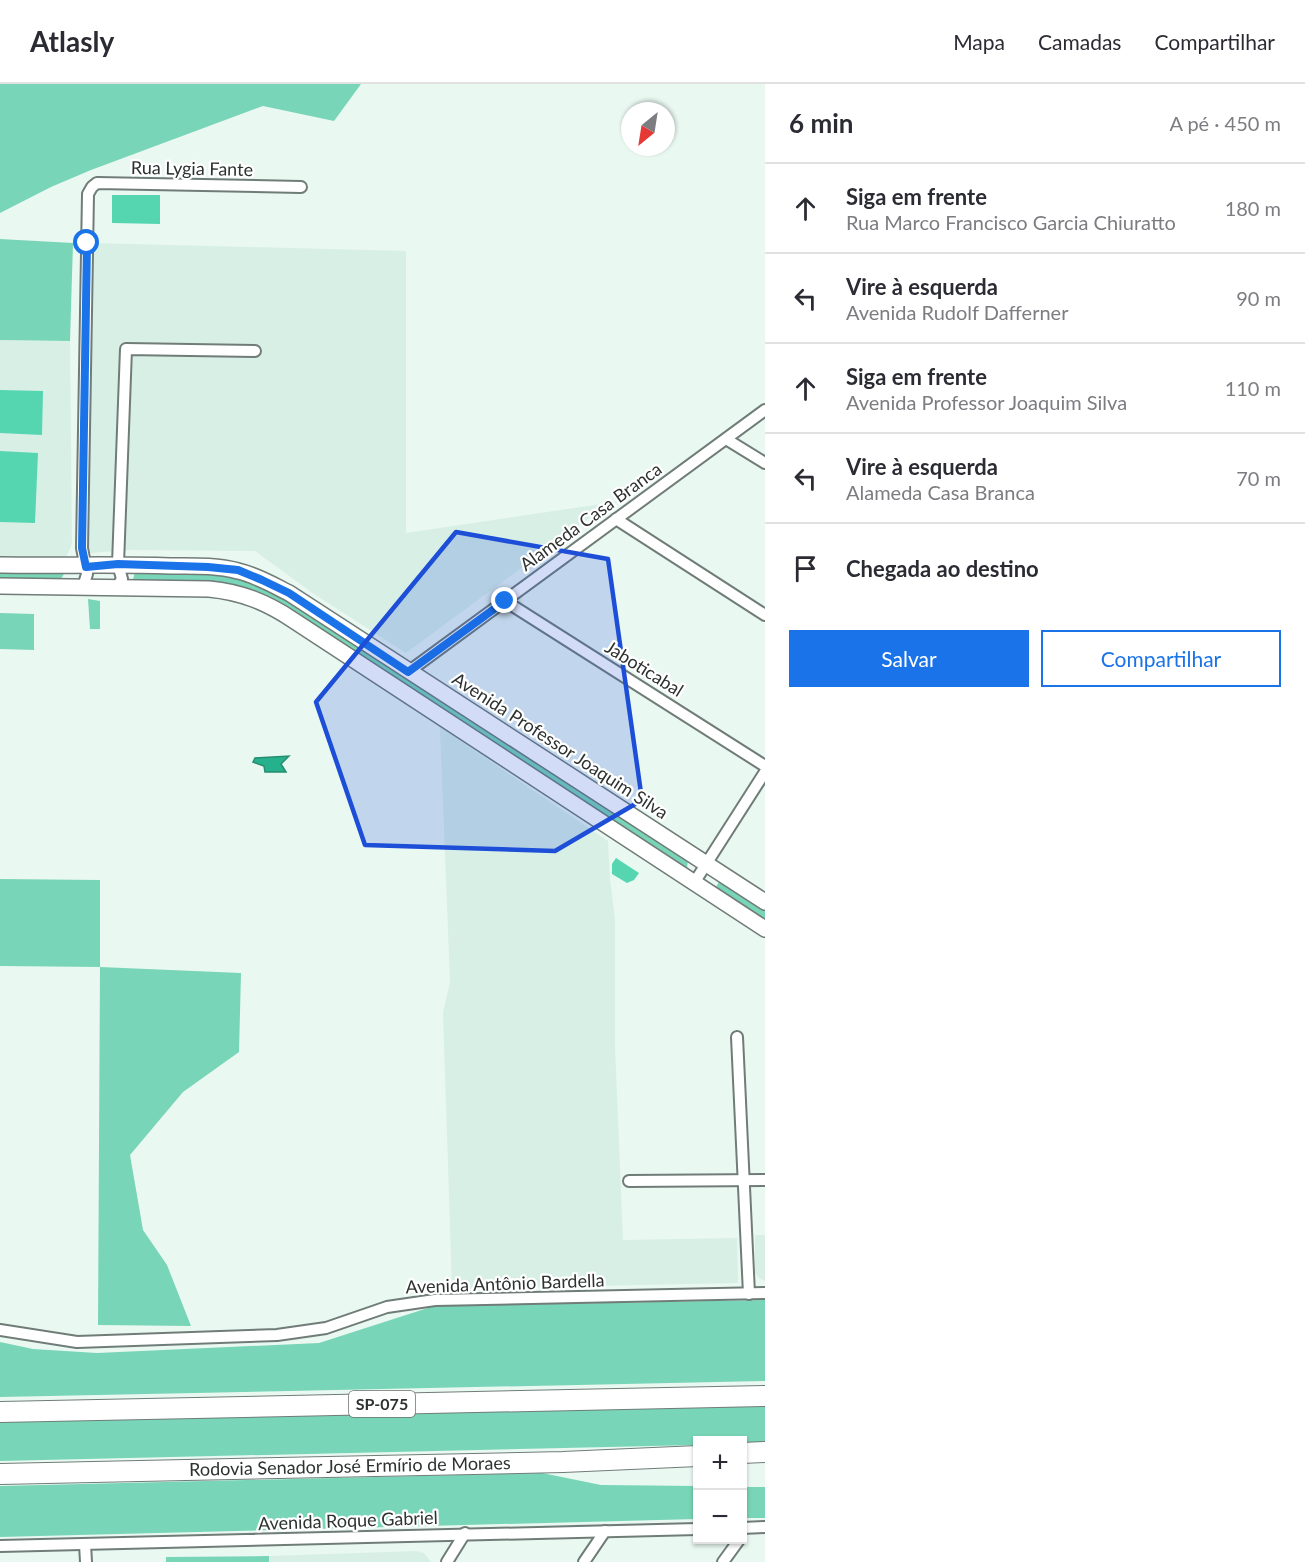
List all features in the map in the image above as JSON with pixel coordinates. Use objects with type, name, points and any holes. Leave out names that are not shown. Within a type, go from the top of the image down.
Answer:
[{"type":"highway","name":"SP-075","points":[[0,1412],[765,1396]]},
{"type":"highway","points":[[747,1453],[765,1452]]},
{"type":"highway","name":"Rodovia Senador José Ermírio de Moraes","points":[[0,1474],[563,1462],[693,1456]]},
{"type":"main road","name":"Avenida Professor Joaquim Silva","points":[[0,565],[79,567],[118,564],[208,567],[238,570],[262,580],[289,593],[765,902]]},
{"type":"main road","points":[[0,586],[229,591],[255,598],[278,610],[765,929]]},
{"type":"street","name":"Rua Lygia Fante","points":[[79,567],[82,548],[87,194],[97,183],[301,187]]},
{"type":"street","points":[[117,587],[122,583],[118,564],[126,349],[255,351]]},
{"type":"street","name":"Alameda Casa Branca","points":[[408,672],[765,410]]},
{"type":"street","points":[[726,439],[765,463]]},
{"type":"street","points":[[616,519],[765,615]]},
{"type":"street","points":[[76,586],[79,567]]},
{"type":"street","points":[[76,586],[87,574],[79,567]]},
{"type":"street","name":"Jaboticabal","points":[[505,601],[765,766]]},
{"type":"street","points":[[694,883],[765,772]]},
{"type":"street","points":[[737,1037],[749,1294]]},
{"type":"street","points":[[629,1181],[765,1180]]},
{"type":"street","name":"Avenida Antônio Bardella","points":[[0,1330],[77,1342],[277,1335],[326,1328],[387,1307],[435,1300],[765,1293]]},
{"type":"street","points":[[747,1530],[763,1528]]},
{"type":"street","name":"Avenida Roque Gabriel","points":[[0,1546],[693,1529]]},
{"type":"street","points":[[584,1562],[605,1531]]},
{"type":"street","points":[[447,1562],[465,1533]]},
{"type":"street","points":[[85,1544],[86,1562]]},
{"type":"street","points":[[723,1562],[736,1544]]},
{"type":"highlighted area","points":[[456,532],[608,559],[642,800],[555,851],[365,845],[316,702]]},
{"type":"shaded area","points":[[0,84],[361,84],[334,121],[263,106],[91,170],[0,213]]},
{"type":"shaded area","points":[[0,239],[73,243],[70,341],[0,340]]},
{"type":"shaded area","points":[[93,243],[406,251],[406,533],[621,501],[604,507],[406,653],[314,594],[255,551],[131,550],[90,553],[86,549]]},
{"type":"shaded area","points":[[0,340],[70,341],[72,544],[65,559],[0,557]]},
{"type":"shaded area","points":[[0,569],[66,570],[60,581],[0,580]]},
{"type":"shaded area","points":[[135,571],[222,573],[251,581],[277,594],[688,859],[687,869],[680,868],[221,584],[133,580]]},
{"type":"shaded area","points":[[88,599],[100,601],[100,629],[90,629]]},
{"type":"shaded area","points":[[0,613],[34,614],[34,650],[0,649]]},
{"type":"shaded area","points":[[440,727],[608,841],[615,919],[615,1046],[623,1240],[737,1238],[738,1283],[452,1289],[443,1013],[450,982]]},
{"type":"shaded area","points":[[289,756],[281,764],[286,772],[265,772],[264,766],[253,762],[255,758]]},
{"type":"shaded area","points":[[0,879],[100,880],[100,967],[0,966]]},
{"type":"shaded area","points":[[720,880],[765,909],[765,920],[719,891],[716,887]]},
{"type":"shaded area","points":[[100,967],[241,973],[239,1052],[183,1092],[130,1155],[143,1230],[167,1265],[191,1326],[98,1325]]},
{"type":"shaded area","points":[[755,1235],[765,1235],[765,1281],[755,1273]]},
{"type":"shaded area","points":[[765,1300],[765,1381],[0,1397],[0,1342],[33,1349],[97,1353],[319,1343],[434,1306]]},
{"type":"shaded area","points":[[765,1404],[765,1443],[747,1443],[747,1436],[693,1436],[693,1445],[0,1461],[0,1422]]},
{"type":"shaded area","points":[[542,1473],[601,1485],[693,1486],[693,1519],[0,1537],[0,1486]]},
{"type":"shaded area","points":[[747,1487],[765,1487],[765,1518],[747,1518]]},
{"type":"shaded area","points":[[416,1551],[424,1553],[431,1562],[269,1562],[269,1556]]},
{"type":"shaded area","points":[[269,1556],[269,1562],[166,1562],[166,1557]]},
{"type":"building","points":[[112,195],[160,195],[160,224],[112,223]]},
{"type":"building","points":[[0,390],[43,391],[42,435],[0,433]]},
{"type":"building","points":[[0,451],[38,453],[35,523],[0,522]]},
{"type":"building","points":[[616,858],[639,873],[634,880],[627,883],[612,874],[612,864]]},
{"type":"route","points":[[87,243],[82,548],[86,567],[118,564],[238,570],[289,593],[408,672],[505,601]]}]
